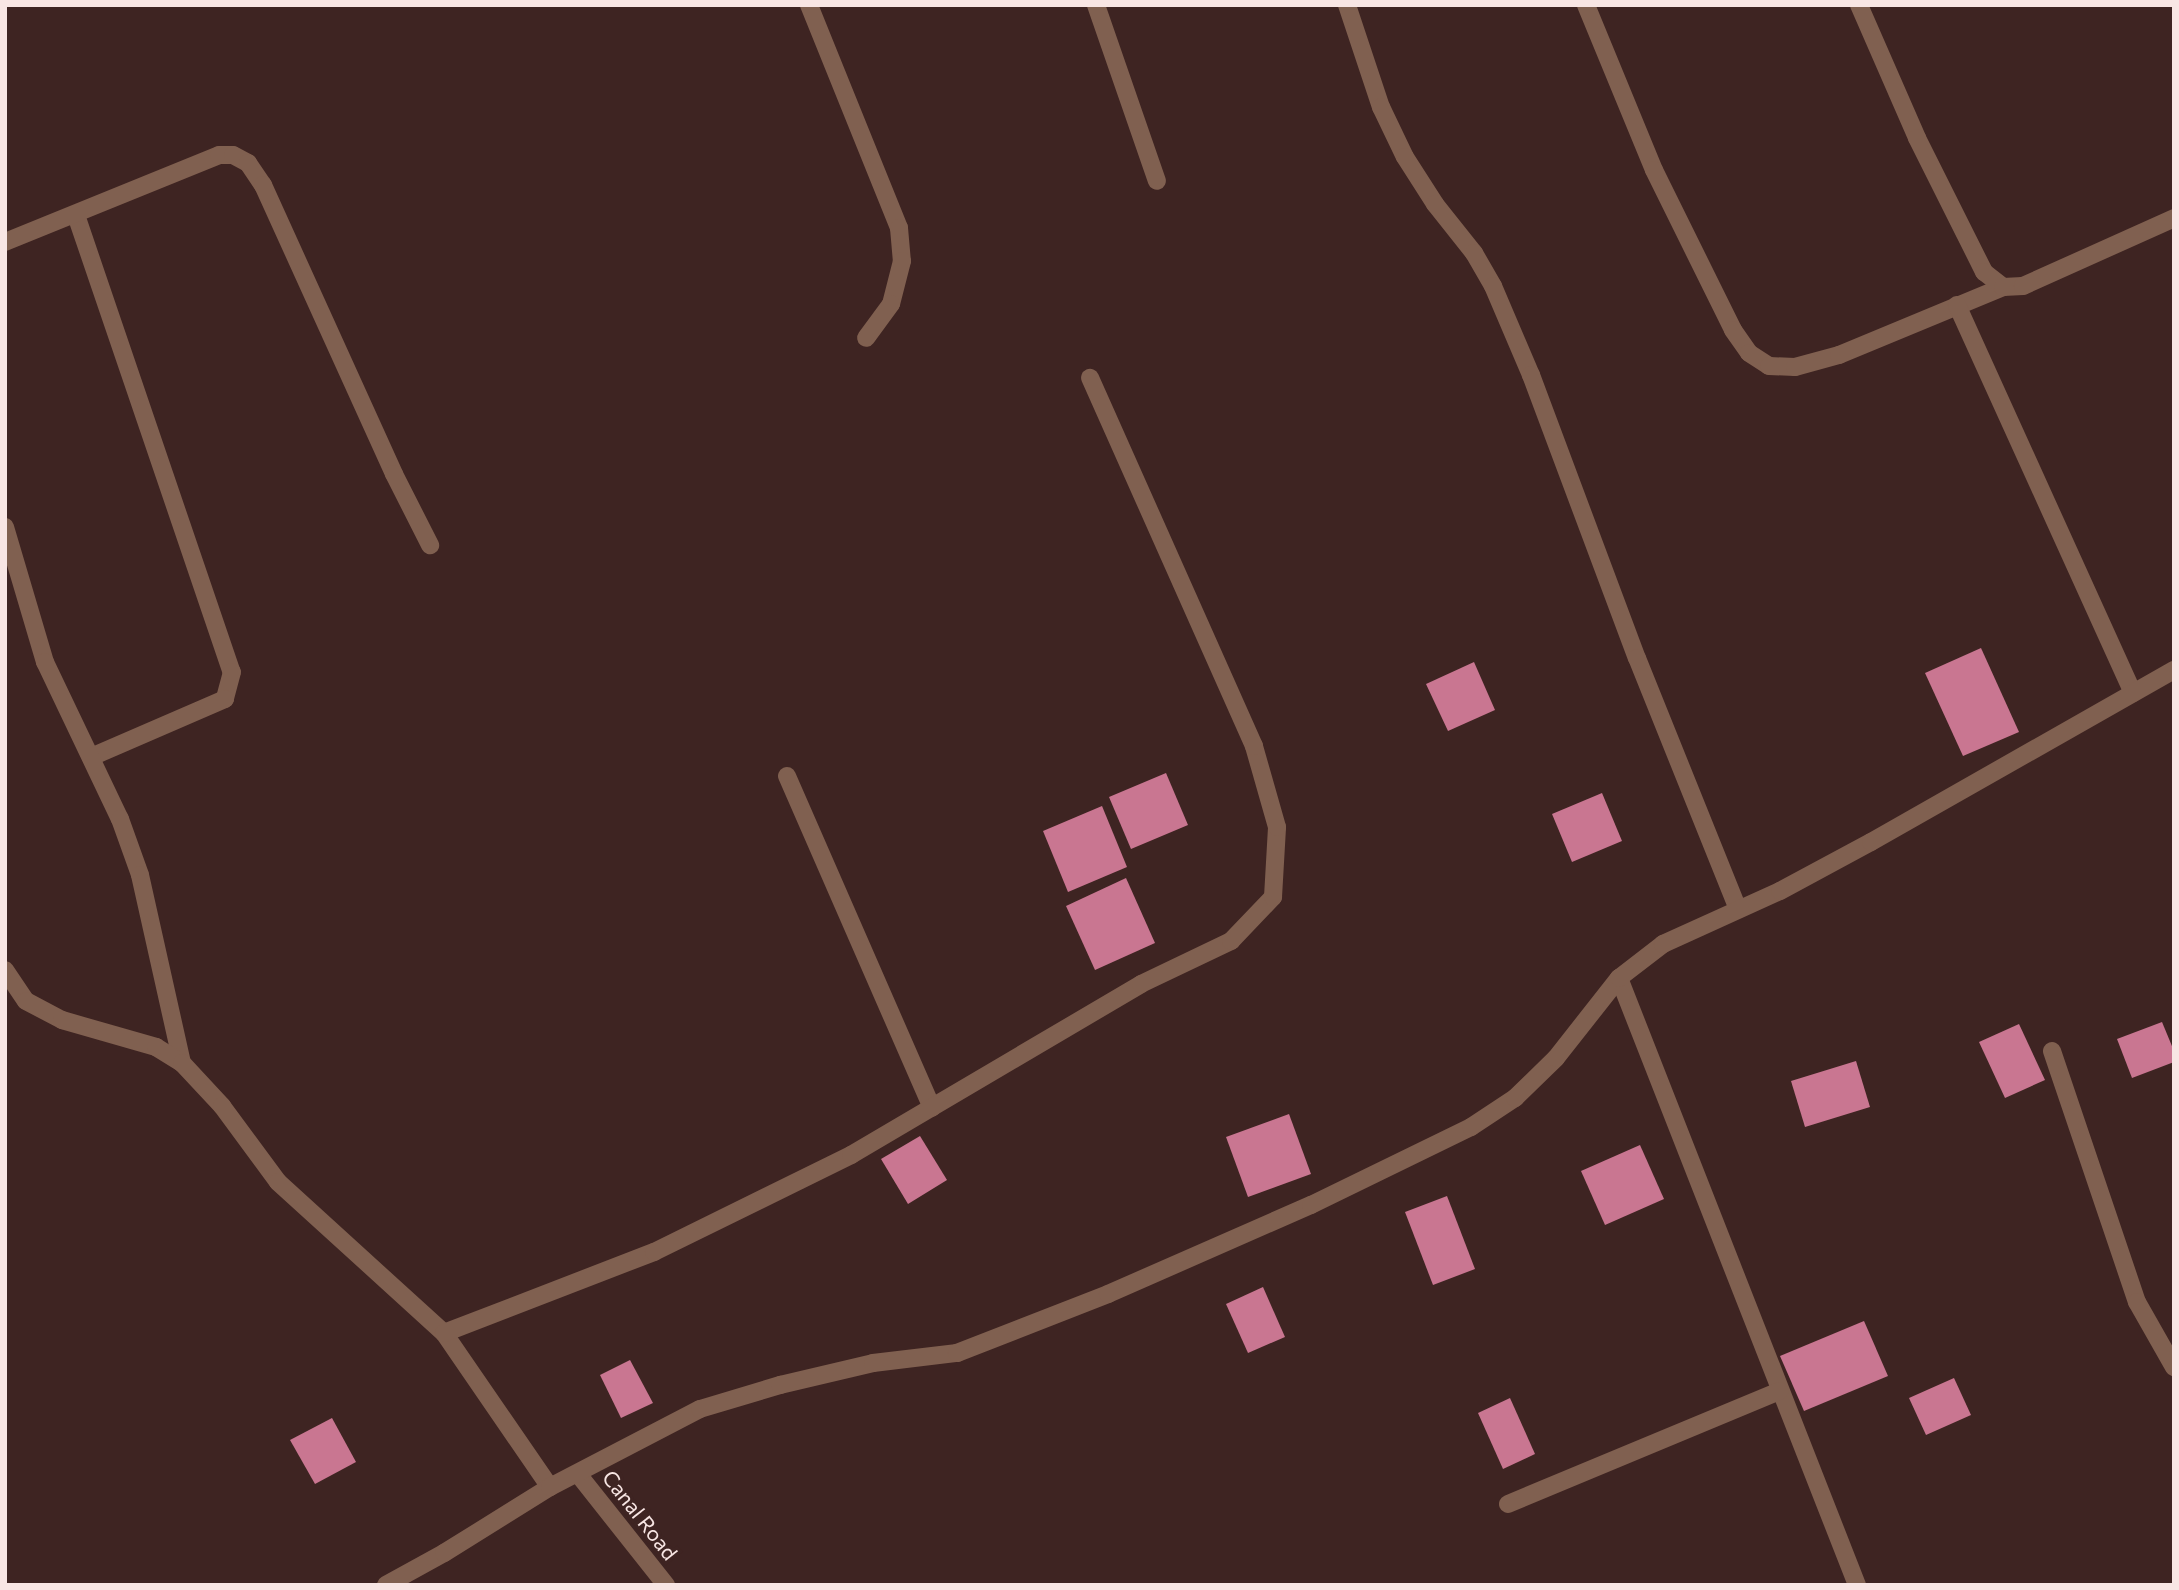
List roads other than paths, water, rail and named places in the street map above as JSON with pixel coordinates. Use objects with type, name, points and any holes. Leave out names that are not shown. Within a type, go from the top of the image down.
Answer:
[{"type":"street","points":[[809,5],[899,228],[902,261],[891,304],[866,338]]},
{"type":"street","points":[[1096,5],[1157,181]]},
{"type":"street","points":[[1347,5],[1381,107],[1405,156],[1435,204],[1474,253],[1493,286],[1531,374],[1637,658],[1738,909]]},
{"type":"street","points":[[1586,5],[1654,170],[1733,330],[1749,353],[1769,366],[1795,367],[1839,355],[2003,287],[2023,286],[2174,218]]},
{"type":"street","points":[[1858,5],[1917,138],[1984,272],[2003,287]]},
{"type":"street","points":[[5,242],[219,155],[233,155],[248,163],[263,185],[394,474],[430,545]]},
{"type":"street","points":[[76,215],[232,672],[225,699],[91,757]]},
{"type":"street","points":[[1957,305],[2133,693]]},
{"type":"street","points":[[444,1334],[654,1252],[851,1155],[1141,984],[1231,941],[1273,897],[1277,827],[1254,746],[1090,377]]},
{"type":"street","points":[[5,527],[45,662],[120,819],[141,874],[182,1063]]},
{"type":"street","points":[[397,1582],[550,1487],[700,1409],[780,1385],[873,1363],[957,1353],[1108,1294],[1311,1205],[1472,1127],[1515,1098],[1556,1058],[1619,978],[1663,944],[1871,842],[2174,670]]},
{"type":"street","points":[[787,776],[932,1108]]},
{"type":"street","points":[[5,970],[26,1001],[62,1020],[156,1047],[182,1063],[222,1106],[278,1182],[444,1334],[550,1487]]},
{"type":"street","points":[[1619,978],[1857,1585]]},
{"type":"street","points":[[2052,1051],[2137,1302],[2174,1367]]},
{"type":"street","points":[[1508,1504],[1779,1391]]},
{"type":"street","name":"Canal Road","points":[[579,1474],[666,1585]]}]
